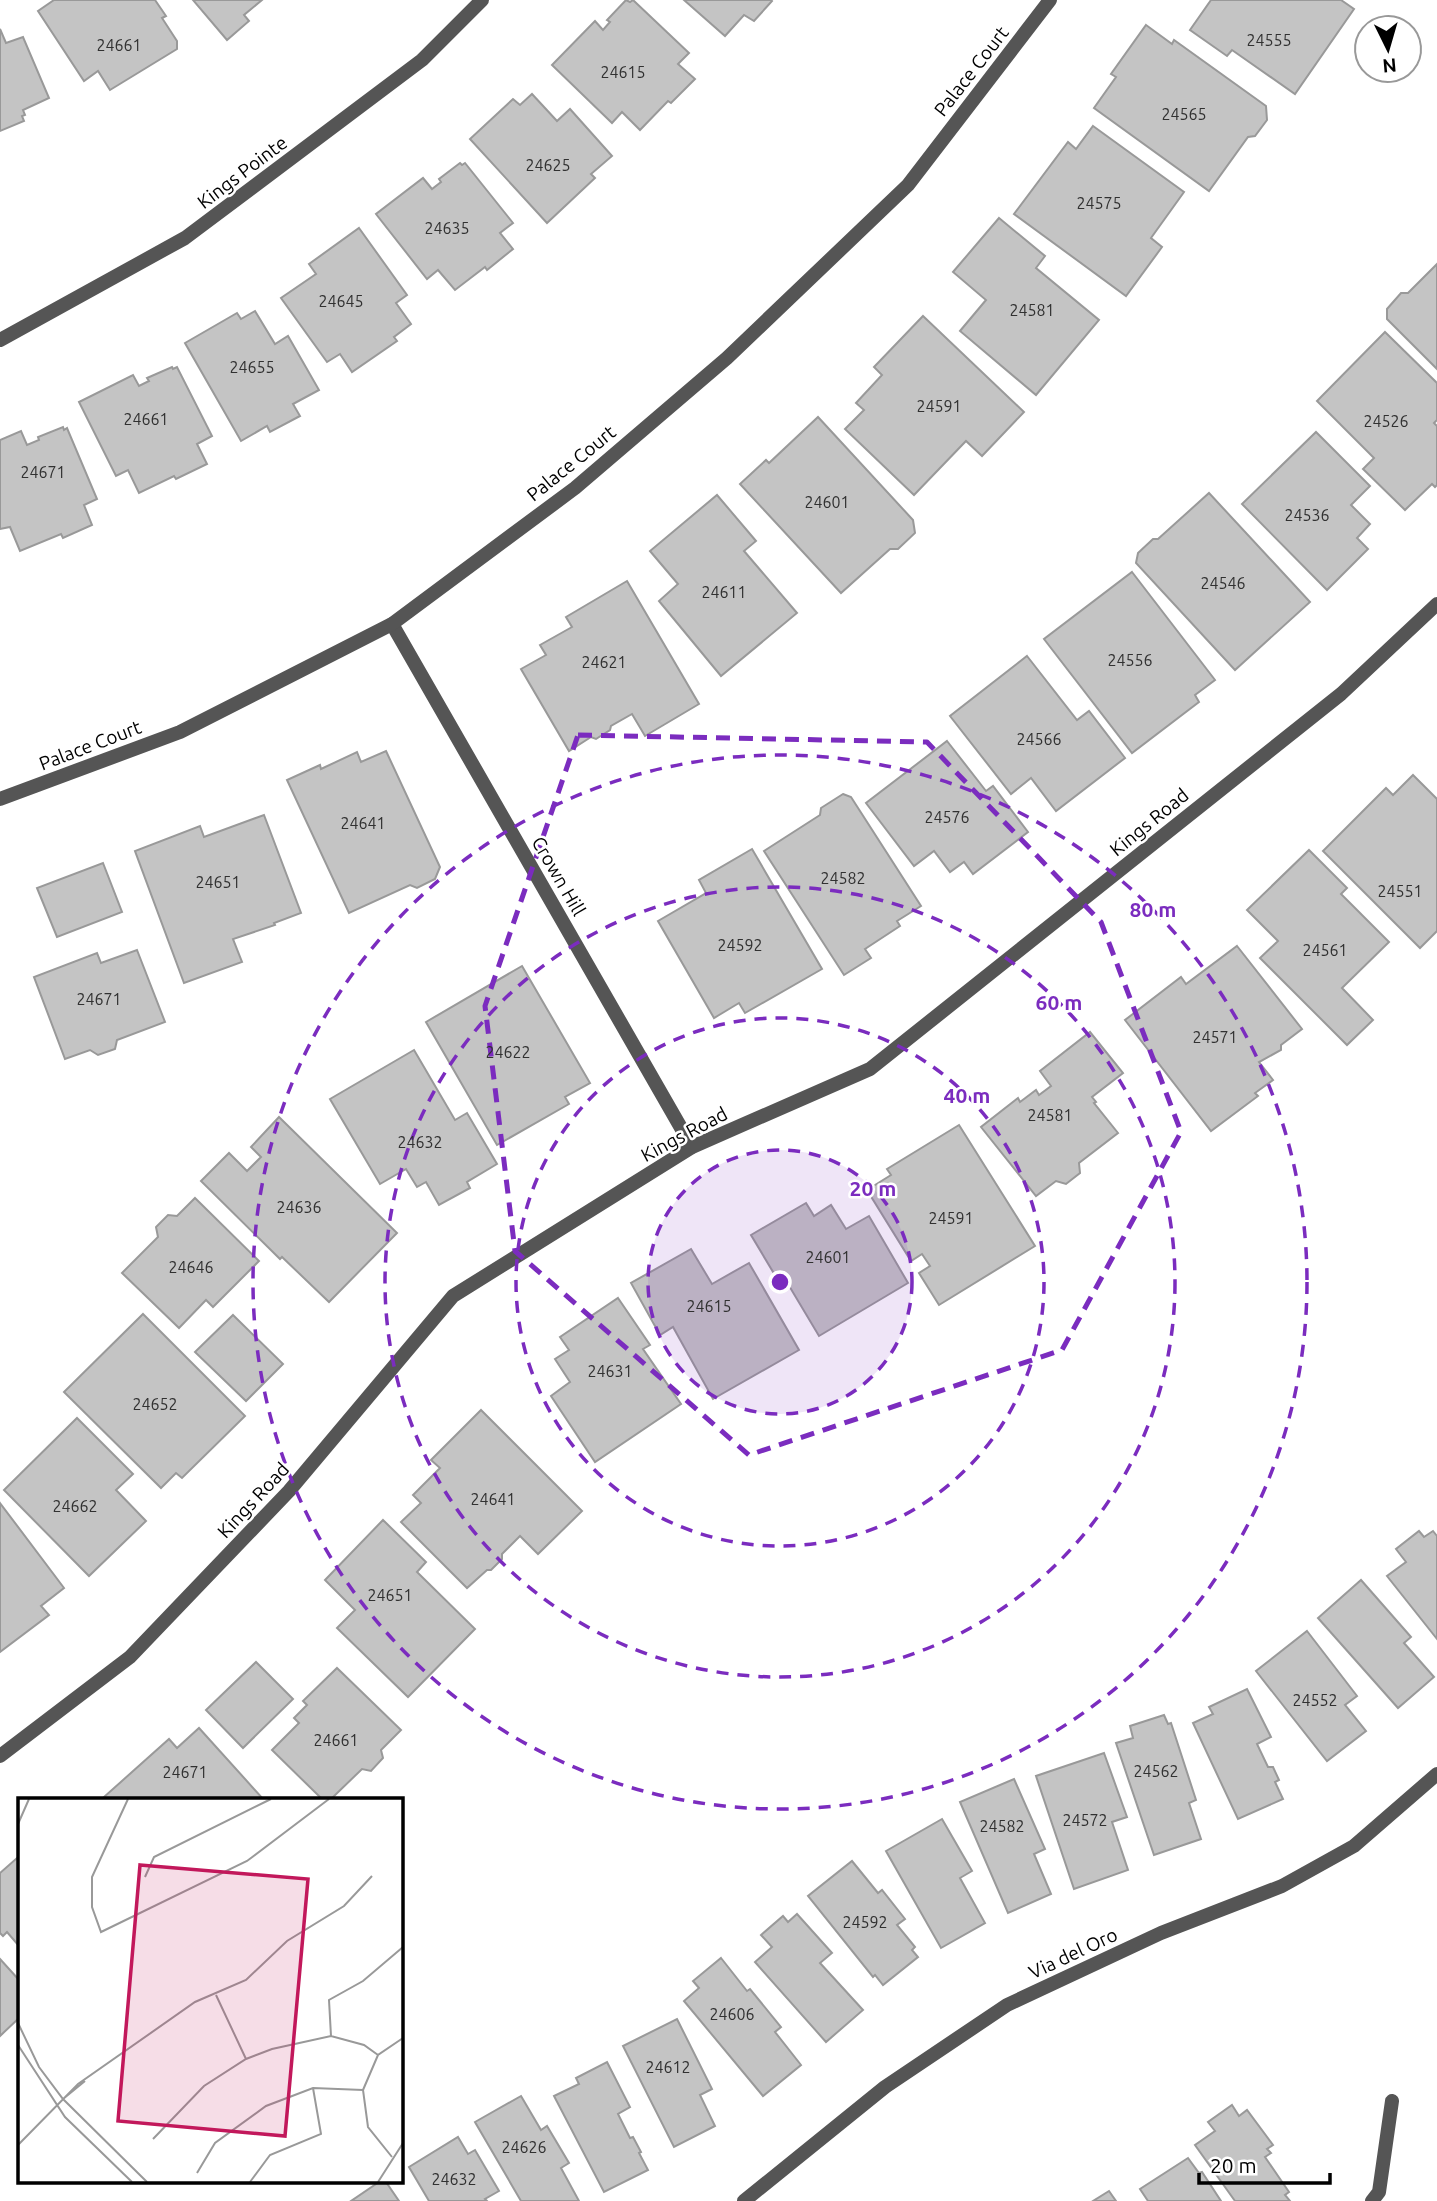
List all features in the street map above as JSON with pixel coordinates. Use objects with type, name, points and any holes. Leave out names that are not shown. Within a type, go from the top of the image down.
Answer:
[{"type":"street","name":"Kings Pointe","points":[[0,340],[185,239],[422,60],[482,0]]},
{"type":"street","name":"Palace Court","points":[[0,799],[180,732],[392,624],[575,488],[737,349],[908,186],[1050,0]]},
{"type":"street","name":"Kings Road","points":[[0,1756],[130,1657],[289,1491],[453,1296],[692,1147],[870,1069],[1341,694],[1437,604]]},
{"type":"street","name":"Crown Hill","points":[[392,624],[692,1147]]},
{"type":"street","name":"Via del Oro","points":[[744,2201],[885,2087],[1007,2005],[1161,1933],[1282,1886],[1354,1846],[1437,1774]]},
{"type":"street","points":[[1372,2201],[1379,2192],[1392,2101]]},
{"type":"highlighted area","points":[[578,735],[927,742],[1101,922],[1181,1132],[1062,1350],[749,1455],[515,1251],[485,1006]]},
{"type":"building","points":[[54,0],[155,0],[166,16],[162,18],[177,41],[177,49],[110,90],[98,71],[84,81],[38,11]]},
{"type":"building","points":[[193,0],[262,0],[244,15],[249,21],[227,40]]},
{"type":"building","points":[[626,0],[633,0],[689,53],[678,64],[695,79],[671,103],[668,101],[640,130],[622,112],[612,123],[552,65],[595,21],[603,30],[610,22],[607,20]]},
{"type":"building","points":[[684,0],[772,1],[754,21],[744,15],[725,36]]},
{"type":"building","points":[[1211,0],[1341,0],[1354,9],[1295,94],[1232,50],[1227,56],[1190,30]]},
{"type":"building","points":[[1146,25],[1172,44],[1174,40],[1266,106],[1267,120],[1255,136],[1248,137],[1209,191],[1094,108],[1116,77],[1111,74]]},
{"type":"building","points":[[0,29],[6,43],[23,37],[49,98],[23,110],[24,121],[0,131]]},
{"type":"building","points":[[532,94],[557,121],[570,109],[612,156],[591,174],[595,178],[547,223],[470,139],[513,99],[520,105]]},
{"type":"building","points":[[1093,126],[1184,192],[1151,238],[1162,247],[1126,296],[1014,214],[1068,142],[1076,149]]},
{"type":"building","points":[[460,163],[465,163],[513,223],[500,233],[513,249],[487,270],[485,267],[455,290],[438,270],[427,279],[376,214],[423,178],[432,189],[441,182],[439,179]]},
{"type":"building","points":[[999,218],[1045,256],[1036,268],[1099,320],[1036,395],[960,331],[986,300],[953,272]]},
{"type":"building","points":[[359,228],[407,295],[396,303],[411,324],[394,337],[397,341],[352,372],[340,354],[327,362],[281,298],[316,274],[309,264]]},
{"type":"building","points":[[1437,264],[1437,369],[1387,319],[1387,309],[1401,293],[1408,293]]},
{"type":"building","points":[[255,311],[275,344],[288,336],[319,390],[293,404],[300,416],[270,432],[267,426],[241,441],[185,343],[237,313],[241,319]]},
{"type":"building","points":[[923,316],[1024,412],[982,456],[966,441],[914,495],[845,429],[864,410],[856,403],[882,375],[874,367]]},
{"type":"building","points":[[1385,332],[1437,383],[1437,420],[1434,423],[1437,426],[1437,485],[1435,487],[1432,484],[1405,510],[1363,469],[1374,458],[1317,401]]},
{"type":"building","points":[[177,367],[212,436],[197,444],[207,464],[139,493],[128,470],[116,476],[79,402],[133,375],[139,386],[149,381],[147,378]]},
{"type":"building","points":[[818,417],[913,520],[915,533],[898,549],[890,549],[841,593],[740,484],[766,460],[769,463]]},
{"type":"building","points":[[63,427],[64,430],[67,428],[97,499],[84,505],[92,525],[63,538],[61,534],[20,551],[10,527],[0,529],[0,440],[21,431],[27,445],[39,440],[38,437]]},
{"type":"building","points":[[1316,432],[1370,486],[1351,505],[1370,524],[1357,538],[1368,549],[1327,590],[1242,504]]},
{"type":"building","points":[[1209,493],[1310,602],[1235,670],[1136,563],[1138,553],[1153,539],[1158,539]]},
{"type":"building","points":[[717,495],[756,541],[744,551],[797,613],[721,676],[659,601],[678,584],[650,551]]},
{"type":"building","points":[[1132,572],[1215,680],[1195,695],[1199,702],[1132,753],[1044,639]]},
{"type":"building","points":[[627,581],[699,704],[645,736],[632,714],[611,726],[610,730],[596,739],[591,737],[569,751],[521,669],[546,655],[540,645],[572,627],[566,617]]},
{"type":"building","points":[[1027,656],[1077,720],[1089,711],[1125,758],[1056,811],[1031,778],[1011,794],[950,716]]},
{"type":"building","points":[[947,741],[986,791],[993,786],[1028,832],[973,874],[964,862],[950,872],[934,851],[914,866],[866,803]]},
{"type":"building","points":[[386,751],[440,867],[435,879],[417,888],[410,885],[349,913],[287,780],[320,765],[321,769],[357,752],[361,762]]},
{"type":"building","points":[[1413,775],[1437,799],[1437,931],[1420,948],[1323,851],[1386,788],[1393,795]]},
{"type":"building","points":[[843,794],[851,797],[921,906],[897,921],[900,926],[865,949],[871,958],[844,975],[764,851],[820,815],[821,808]]},
{"type":"building","points":[[264,815],[301,913],[233,939],[242,962],[184,983],[135,851],[200,826],[204,837]]},
{"type":"building","points":[[752,849],[822,969],[745,1013],[739,1003],[714,1018],[658,921],[706,893],[699,880]]},
{"type":"building","points":[[1309,850],[1347,888],[1341,894],[1389,942],[1342,988],[1373,1020],[1347,1045],[1260,958],[1278,941],[1247,910]]},
{"type":"building","points":[[103,863],[122,912],[57,937],[37,888]]},
{"type":"building","points":[[1237,946],[1302,1029],[1281,1045],[1281,1050],[1259,1062],[1273,1080],[1255,1093],[1258,1096],[1211,1131],[1125,1020],[1181,977],[1186,984]]},
{"type":"building","points":[[137,950],[165,1022],[117,1040],[115,1049],[98,1055],[90,1050],[65,1059],[34,977],[97,953],[101,963]]},
{"type":"building","points":[[522,966],[590,1083],[565,1097],[569,1104],[497,1145],[426,1022]]},
{"type":"building","points":[[1090,1032],[1123,1073],[1092,1097],[1118,1133],[1079,1163],[1080,1173],[1066,1184],[1056,1181],[1036,1196],[981,1127],[1018,1098],[1020,1102],[1036,1090],[1039,1095],[1051,1086],[1040,1071]]},
{"type":"building","points":[[414,1050],[455,1120],[467,1113],[497,1164],[467,1182],[470,1188],[439,1205],[426,1182],[417,1187],[406,1169],[380,1184],[330,1099]]},
{"type":"building","points":[[279,1117],[397,1233],[329,1302],[282,1257],[280,1259],[201,1181],[229,1153],[247,1171],[261,1157],[251,1147]]},
{"type":"building","points":[[959,1125],[1035,1246],[939,1305],[919,1273],[930,1266],[922,1254],[911,1261],[867,1190],[891,1175],[887,1169]]},
{"type":"building","points":[[195,1198],[259,1261],[213,1307],[206,1300],[179,1328],[122,1273],[158,1237],[156,1227],[168,1215],[177,1216]]},
{"type":"building","points":[[806,1203],[814,1216],[831,1205],[846,1229],[869,1216],[908,1283],[819,1336],[785,1279],[779,1282],[751,1235]]},
{"type":"building","points":[[691,1249],[712,1284],[749,1263],[799,1350],[713,1399],[673,1327],[660,1335],[631,1283]]},
{"type":"building","points":[[618,1298],[650,1345],[643,1349],[681,1404],[595,1462],[551,1396],[570,1382],[555,1359],[569,1350],[560,1337]]},
{"type":"building","points":[[143,1314],[245,1416],[182,1478],[176,1473],[161,1488],[64,1392]]},
{"type":"building","points":[[233,1315],[283,1364],[246,1401],[195,1352]]},
{"type":"building","points":[[481,1410],[582,1511],[538,1554],[520,1536],[491,1570],[487,1570],[467,1588],[401,1522],[421,1503],[413,1495],[440,1468],[431,1460]]},
{"type":"building","points":[[77,1418],[133,1474],[116,1490],[146,1521],[89,1576],[4,1490]]},
{"type":"building","points":[[0,1503],[64,1588],[41,1606],[49,1615],[0,1652]]},
{"type":"building","points":[[383,1520],[426,1562],[417,1572],[475,1629],[408,1697],[337,1628],[355,1610],[325,1580]]},
{"type":"building","points":[[1419,1531],[1424,1537],[1433,1531],[1437,1536],[1437,1639],[1387,1576],[1406,1562],[1396,1549]]},
{"type":"building","points":[[1361,1580],[1411,1637],[1404,1643],[1434,1677],[1398,1708],[1318,1618]]},
{"type":"building","points":[[1307,1631],[1357,1696],[1345,1705],[1366,1731],[1327,1761],[1256,1671]]},
{"type":"building","points":[[256,1662],[293,1699],[243,1748],[206,1710]]},
{"type":"building","points":[[337,1668],[401,1730],[381,1750],[383,1758],[371,1771],[362,1769],[332,1798],[321,1798],[272,1750],[299,1723],[294,1718],[307,1705],[303,1701]]},
{"type":"building","points":[[1247,1689],[1271,1737],[1257,1744],[1268,1767],[1273,1767],[1279,1780],[1275,1782],[1283,1799],[1238,1819],[1193,1723],[1213,1714],[1209,1707]]},
{"type":"building","points":[[1164,1715],[1168,1724],[1171,1723],[1196,1800],[1189,1803],[1201,1839],[1154,1855],[1116,1743],[1133,1738],[1130,1726]]},
{"type":"building","points":[[199,1728],[262,1798],[104,1797],[169,1739],[177,1748]]},
{"type":"building","points":[[1104,1753],[1127,1817],[1112,1822],[1128,1870],[1074,1889],[1036,1776]]},
{"type":"building","points":[[1014,1779],[1045,1849],[1034,1854],[1051,1894],[1008,1913],[960,1802]]},
{"type":"building","points":[[942,1819],[972,1871],[960,1878],[985,1923],[941,1948],[886,1851]]},
{"type":"building","points":[[18,1859],[18,1945],[7,1932],[3,1936],[0,1933],[0,1873]]},
{"type":"building","points":[[852,1861],[878,1893],[882,1890],[905,1919],[897,1925],[915,1947],[912,1950],[918,1957],[883,1985],[875,1975],[873,1977],[808,1896]]},
{"type":"building","points":[[797,1914],[832,1953],[820,1963],[863,2010],[826,2042],[755,1962],[772,1947],[761,1935],[783,1916],[788,1922]]},
{"type":"building","points":[[721,1958],[781,2027],[775,2032],[801,2065],[763,2096],[684,2001],[699,1988],[693,1981]]},
{"type":"building","points":[[0,1959],[18,1979],[18,2019],[0,2036]]},
{"type":"building","points":[[677,2019],[712,2089],[700,2095],[715,2126],[674,2147],[623,2046]]},
{"type":"building","points":[[607,2062],[630,2107],[618,2114],[630,2138],[633,2137],[648,2170],[604,2192],[554,2096],[579,2084],[576,2078]]},
{"type":"building","points":[[521,2096],[541,2130],[547,2126],[569,2163],[561,2168],[579,2201],[521,2201],[475,2122]]},
{"type":"building","points":[[1232,2105],[1239,2116],[1247,2110],[1273,2145],[1267,2149],[1271,2153],[1265,2157],[1289,2192],[1285,2195],[1290,2201],[1235,2201],[1195,2145],[1215,2131],[1208,2122]]},
{"type":"building","points":[[458,2137],[468,2154],[475,2150],[499,2191],[485,2199],[487,2201],[429,2201],[409,2167]]},
{"type":"building","points":[[1188,2158],[1199,2173],[1202,2172],[1221,2201],[1148,2201],[1140,2189]]},
{"type":"building","points":[[376,2184],[387,2184],[399,2201],[351,2201]]},
{"type":"building","points":[[1109,2191],[1116,2201],[1093,2201]]}]
